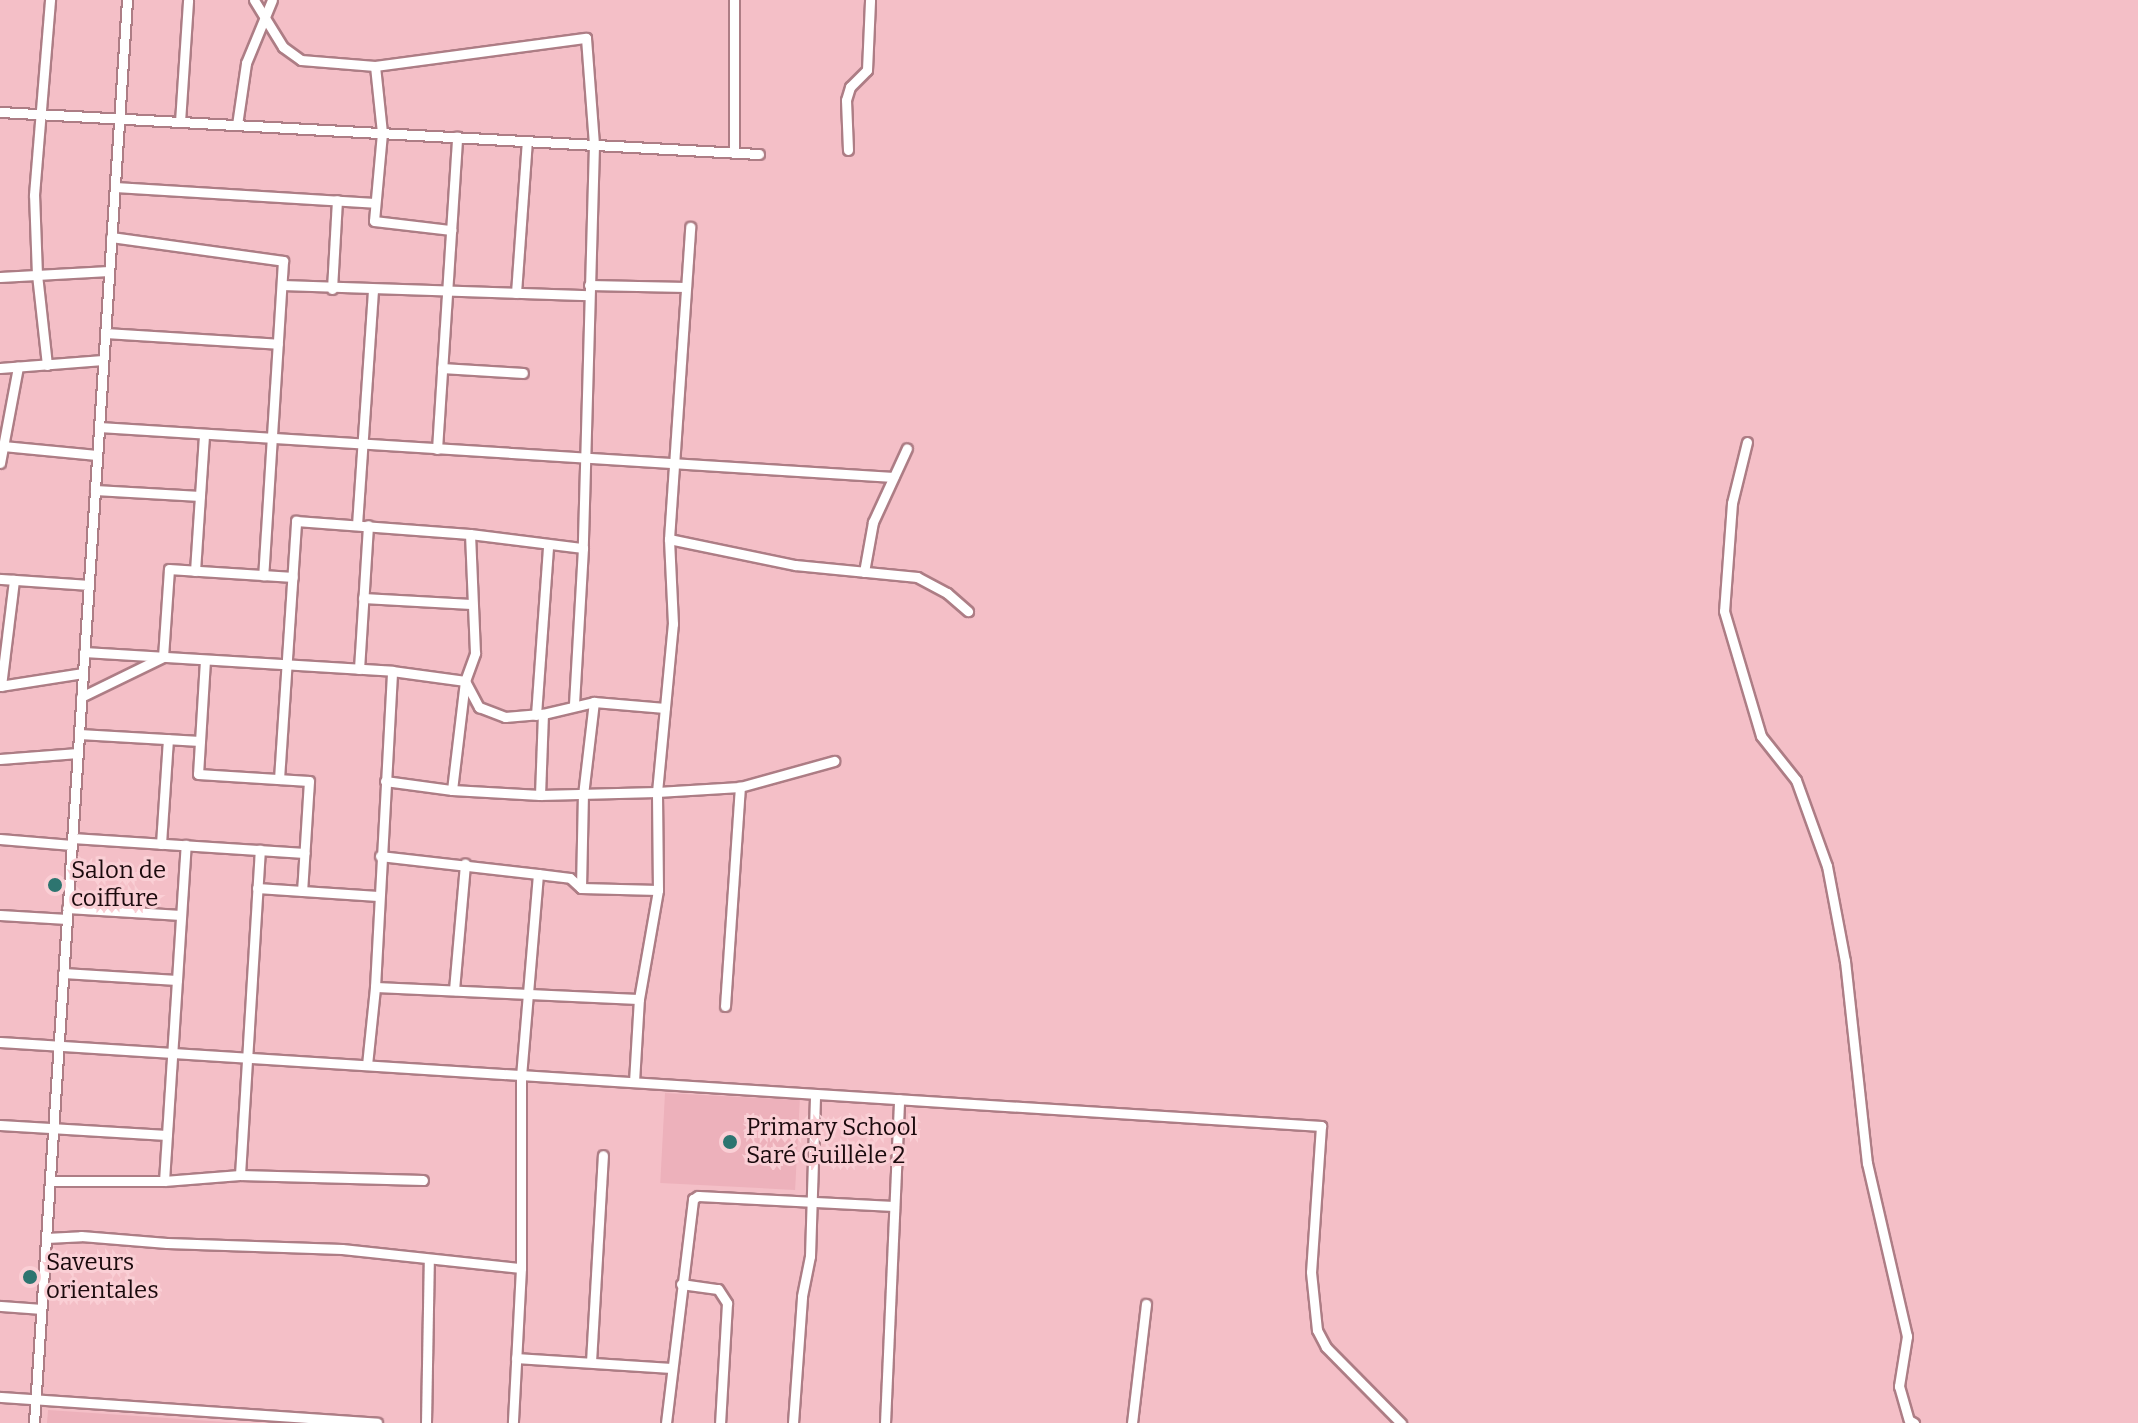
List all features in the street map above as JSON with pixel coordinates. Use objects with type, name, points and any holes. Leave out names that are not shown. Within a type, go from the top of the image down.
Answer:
[{"type":"street","points":[[47,365],[37,275],[34,195],[50,0]]},
{"type":"street","points":[[34,1423],[127,0]]},
{"type":"street","points":[[180,122],[188,0]]},
{"type":"street","points":[[254,0],[283,47],[301,60],[375,66],[586,38],[594,145],[583,458],[583,548],[574,705]]},
{"type":"street","points":[[237,125],[246,63],[272,0]]},
{"type":"street","points":[[734,0],[734,153]]},
{"type":"street","points":[[848,150],[846,100],[850,87],[867,70],[870,0]]},
{"type":"street","points":[[375,66],[382,133],[374,221],[451,230]]},
{"type":"street","points":[[0,112],[759,154]]},
{"type":"street","points":[[437,449],[457,137]]},
{"type":"street","points":[[516,293],[527,141]]},
{"type":"street","points":[[115,187],[375,203]]},
{"type":"street","points":[[332,289],[337,200]]},
{"type":"street","points":[[634,1082],[639,999],[658,890],[657,792],[673,624],[669,539],[690,227]]},
{"type":"street","points":[[111,237],[283,261],[263,575]]},
{"type":"street","points":[[0,277],[109,271]]},
{"type":"street","points":[[282,285],[516,293],[686,287]]},
{"type":"street","points":[[359,669],[363,598],[362,444],[373,290]]},
{"type":"street","points":[[105,333],[278,344]]},
{"type":"street","points":[[0,368],[103,360]]},
{"type":"street","points":[[0,463],[18,367]]},
{"type":"street","points":[[442,368],[523,373]]},
{"type":"street","points":[[99,427],[893,477]]},
{"type":"street","points":[[195,571],[204,434]]},
{"type":"street","points":[[1747,442],[1732,503],[1724,611],[1761,736],[1796,780],[1827,866],[1845,961],[1867,1163],[1907,1336],[1899,1386],[1909,1420],[1914,1423]]},
{"type":"street","points":[[3,446],[97,455]]},
{"type":"street","points":[[864,572],[873,522],[907,448]]},
{"type":"street","points":[[95,490],[200,496]]},
{"type":"street","points":[[279,779],[296,521],[470,534],[583,548]]},
{"type":"street","points":[[452,790],[465,681],[475,653],[470,534]]},
{"type":"street","points":[[669,539],[795,565],[917,577],[947,593],[968,611]]},
{"type":"street","points":[[540,795],[540,714],[548,546]]},
{"type":"street","points":[[163,657],[169,569],[293,577]]},
{"type":"street","points":[[0,579],[89,585]]},
{"type":"street","points":[[14,580],[0,686],[83,673]]},
{"type":"street","points":[[363,598],[471,604]]},
{"type":"street","points":[[84,652],[392,671],[465,681]]},
{"type":"street","points":[[81,697],[163,657]]},
{"type":"street","points":[[205,660],[198,774],[309,781],[302,891]]},
{"type":"street","points":[[367,1065],[375,987],[392,671]]},
{"type":"street","points":[[465,681],[479,707],[505,717],[540,714],[594,702],[665,708]]},
{"type":"street","points":[[581,888],[583,795],[594,702]]},
{"type":"street","points":[[79,734],[200,741]]},
{"type":"street","points":[[161,844],[168,739]]},
{"type":"street","points":[[0,759],[78,753]]},
{"type":"street","points":[[385,781],[452,790],[540,795],[657,792],[740,787],[834,761]]},
{"type":"street","points":[[725,1006],[740,787]]},
{"type":"street","points":[[0,839],[186,845],[305,853]]},
{"type":"street","points":[[164,1181],[186,845]]},
{"type":"street","points":[[240,1175],[260,850]]},
{"type":"street","points":[[380,856],[465,863],[570,878],[581,888],[658,890]]},
{"type":"street","points":[[454,990],[465,863]]},
{"type":"street","points":[[513,1423],[521,1268],[521,1075],[538,874]]},
{"type":"street","points":[[257,888],[378,896]]},
{"type":"street","points":[[0,915],[181,915]]},
{"type":"street","points":[[63,973],[177,980]]},
{"type":"street","points":[[375,987],[639,999]]},
{"type":"street","points":[[0,1042],[1321,1126],[1311,1272],[1317,1330],[1326,1347],[1401,1423]]},
{"type":"street","points":[[793,1423],[811,1202],[815,1094]]},
{"type":"street","points":[[885,1423],[899,1099]]},
{"type":"street","points":[[0,1125],[167,1135]]},
{"type":"street","points":[[591,1362],[603,1155]]},
{"type":"street","points":[[50,1181],[164,1181],[240,1175],[423,1180]]},
{"type":"street","points":[[666,1423],[693,1199],[698,1196],[894,1206]]},
{"type":"street","points":[[46,1238],[81,1236],[167,1243],[244,1243],[342,1249],[521,1268]]},
{"type":"street","points":[[426,1423],[429,1259]]},
{"type":"street","points":[[681,1284],[718,1289],[727,1303],[720,1423]]},
{"type":"street","points":[[1132,1423],[1146,1304]]},
{"type":"street","points":[[0,1306],[41,1309]]},
{"type":"street","points":[[516,1358],[671,1368]]},
{"type":"street","points":[[0,1397],[377,1423]]},
{"type":"shaded area","name":"Primary School Saré Guillèle 2","points":[[665,1093],[800,1100],[795,1190],[660,1183]]},
{"type":"shaded area","points":[[48,1410],[240,1423],[47,1423]]},
{"type":"place","name":"Salon de coiffure","points":[[55,885]]},
{"type":"place","name":"Primary School Saré Guillèle 2","points":[[730,1142]]},
{"type":"place","name":"Saveurs orientales","points":[[30,1277]]}]
